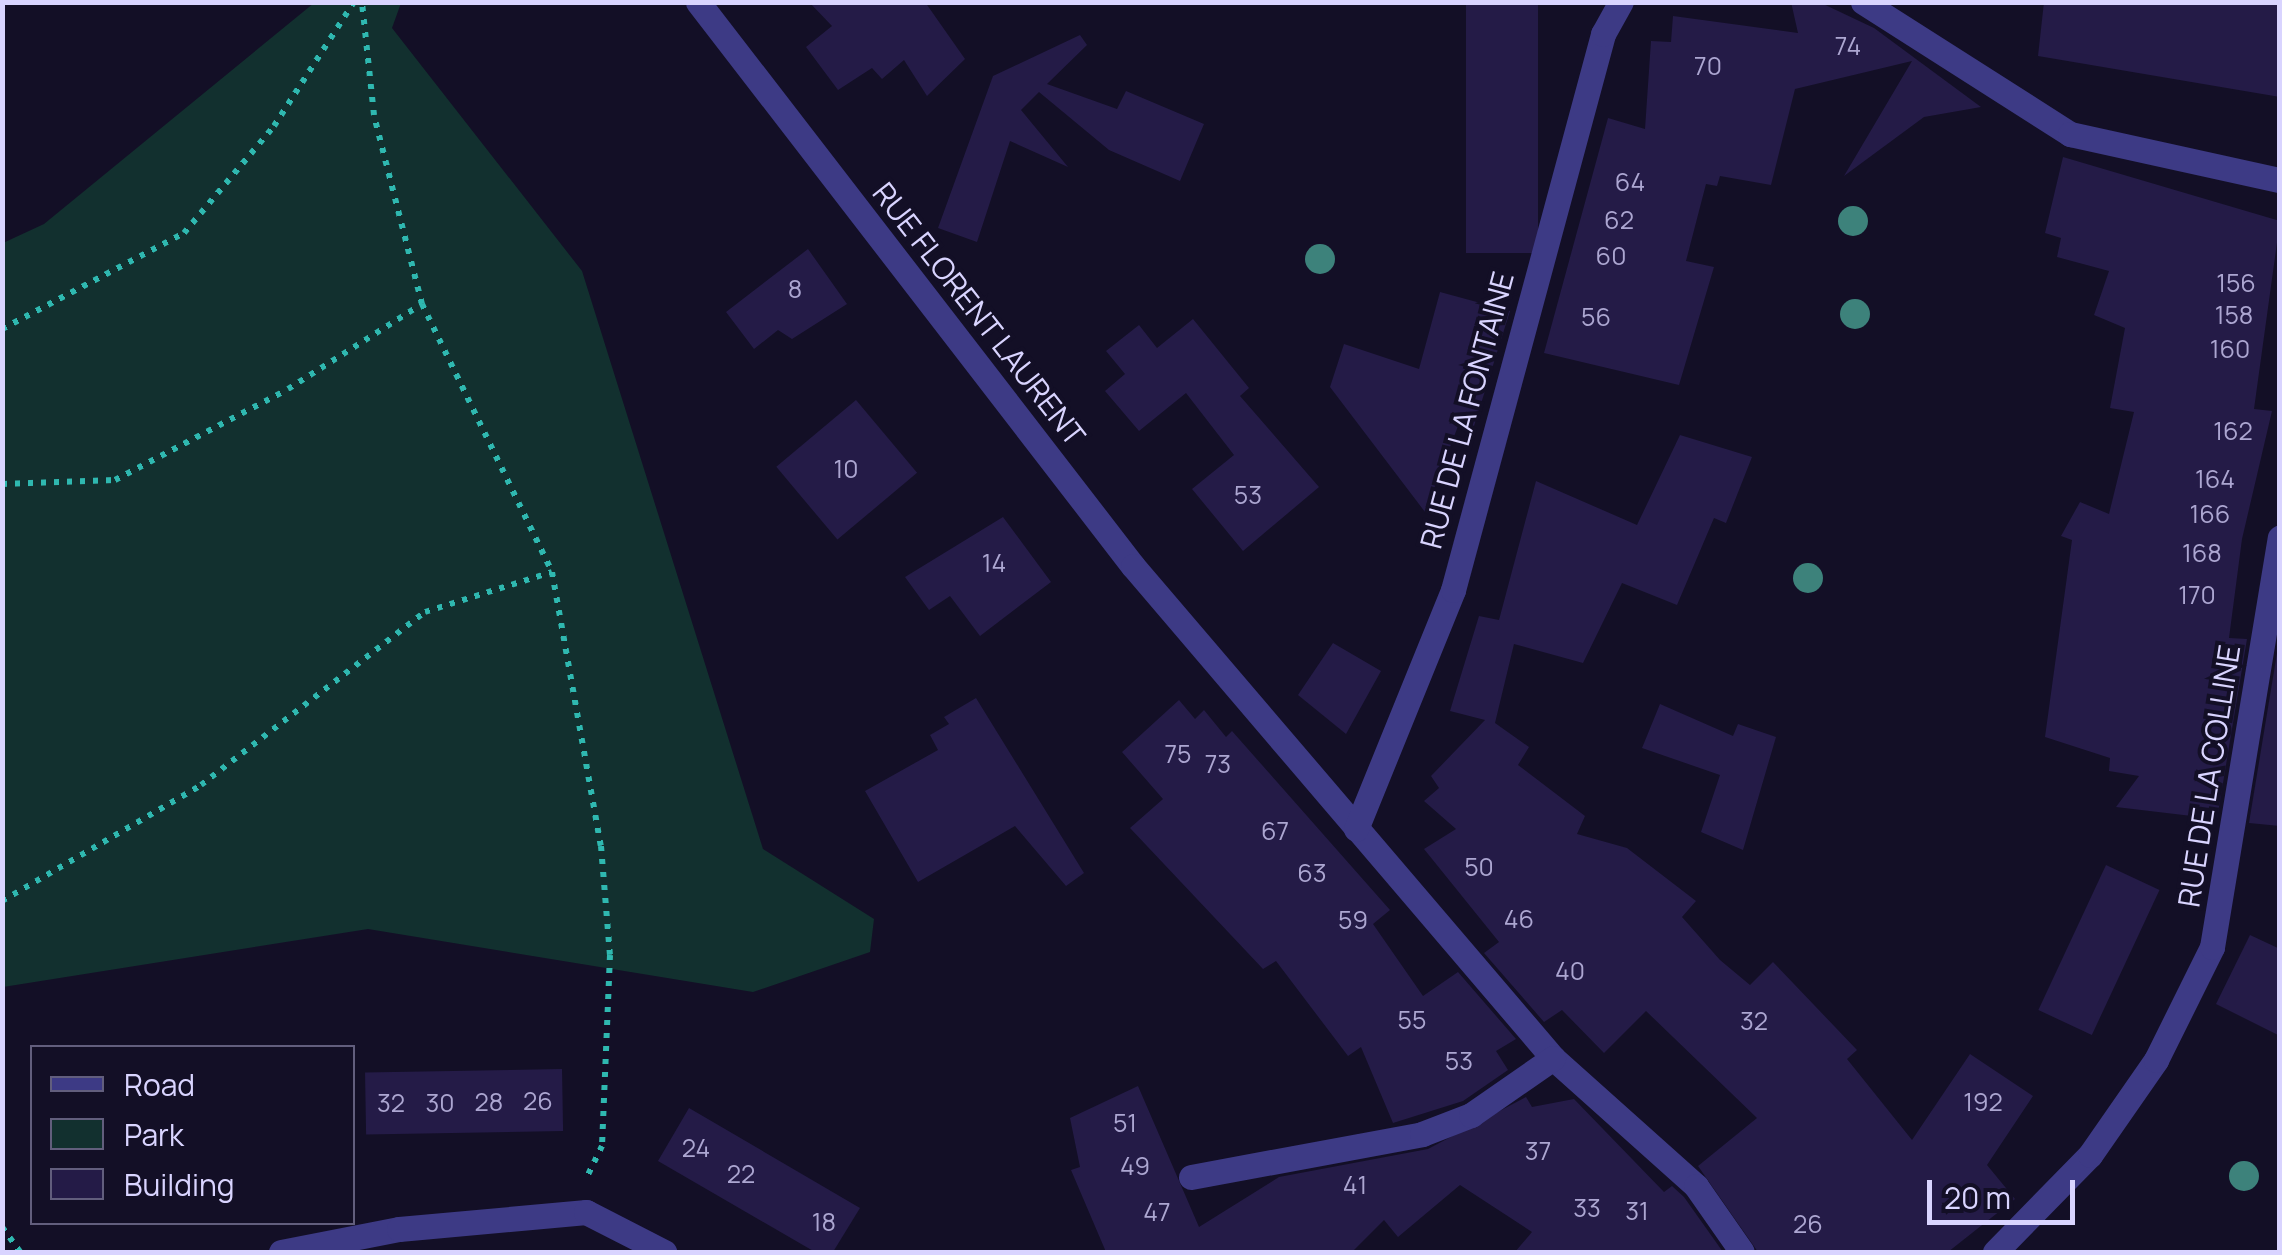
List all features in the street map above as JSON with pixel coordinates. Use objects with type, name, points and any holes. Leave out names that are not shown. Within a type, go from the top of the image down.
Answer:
[{"type":"street","name":"RUE FLORENT LAURENT","points":[[698,2],[1214,661],[1356,829]]},
{"type":"street","name":"RUE DE LA FONTAINE","points":[[1356,829],[1453,590],[1603,34],[1622,2]]},
{"type":"street","points":[[1862,2],[2070,134],[2280,180]]},
{"type":"street","name":"RUE DE LA COLLINE","points":[[1995,1252],[2090,1155],[2156,1060],[2212,947],[2280,538]]},
{"type":"street","points":[[1356,829],[1554,1058],[1696,1186],[1742,1252]]},
{"type":"street","points":[[1192,1176],[1422,1134],[1471,1115],[1554,1058]]},
{"type":"street","points":[[280,1252],[586,1212],[664,1252]]},
{"type":"path","points":[[2,330],[184,232],[274,126],[354,2]]},
{"type":"path","points":[[362,2],[374,115],[422,304],[552,572],[601,846],[610,954],[602,1146],[570,1213]]},
{"type":"path","points":[[2,484],[115,480],[288,389],[422,304]]},
{"type":"path","points":[[2,901],[201,784],[425,612],[552,572]]},
{"type":"path","points":[[2,1227],[20,1252]]},
{"type":"green space","points":[[314,3],[401,3],[392,28],[582,271],[763,849],[874,919],[870,952],[753,992],[368,929],[3,987],[3,243],[44,224]]},
{"type":"building","points":[[809,2],[925,2],[965,59],[927,96],[904,60],[882,79],[872,68],[838,90],[806,47],[832,26]]},
{"type":"building","points":[[1466,2],[1538,2],[1538,253],[1466,253]]},
{"type":"building","points":[[1791,2],[1819,2],[1874,28],[1981,107],[1924,117],[1844,176],[1912,61],[1795,89],[1771,185],[1720,176],[1717,186],[1706,184],[1686,261],[1714,267],[1679,385],[1544,353],[1608,118],[1645,129],[1651,41],[1671,42],[1673,16],[1798,33]]},
{"type":"building","points":[[2044,2],[2280,2],[2280,97],[2038,56]]},
{"type":"building","points":[[1080,35],[1087,45],[1047,84],[1117,109],[1126,91],[1204,124],[1180,181],[1109,150],[1039,92],[1021,110],[1068,167],[1010,141],[977,242],[938,228],[993,76]]},
{"type":"building","points":[[2063,157],[2280,221],[2254,409],[2272,411],[2242,539],[2229,638],[2247,639],[2217,819],[2116,807],[2139,776],[2109,771],[2110,758],[2045,737],[2072,540],[2061,536],[2080,502],[2109,514],[2134,412],[2110,408],[2125,328],[2094,315],[2109,271],[2057,257],[2061,238],[2045,233]]},
{"type":"building","points":[[808,249],[847,304],[792,339],[778,330],[754,349],[726,312]]},
{"type":"building","points":[[1440,292],[1510,311],[1474,426],[1460,421],[1425,512],[1330,387],[1344,344],[1419,369]]},
{"type":"building","points":[[1193,319],[1249,388],[1240,396],[1319,487],[1243,551],[1192,489],[1234,455],[1186,393],[1139,431],[1105,391],[1125,374],[1106,351],[1139,325],[1157,348]]},
{"type":"building","points":[[856,400],[917,473],[837,540],[776,467]]},
{"type":"building","points":[[1680,435],[1752,457],[1726,523],[1714,518],[1677,605],[1622,583],[1583,663],[1514,644],[1495,723],[1529,747],[1518,765],[1585,816],[1577,834],[1627,848],[1696,901],[1682,917],[1720,960],[1750,985],[1773,962],[1857,1050],[1847,1059],[1912,1140],[1970,1054],[2033,1096],[1987,1165],[2015,1199],[1948,1252],[1758,1252],[1698,1166],[1757,1118],[1646,1011],[1604,1053],[1562,1010],[1544,1022],[1484,953],[1499,942],[1424,849],[1456,829],[1424,801],[1439,788],[1431,776],[1485,720],[1450,711],[1479,616],[1499,620],[1536,481],[1637,525]]},
{"type":"building","points":[[1003,517],[1051,582],[980,636],[950,596],[929,610],[905,577]]},
{"type":"building","points":[[2280,641],[2280,826],[2249,823]]},
{"type":"building","points":[[1333,643],[1381,671],[1346,734],[1298,695]]},
{"type":"building","points":[[976,698],[1084,873],[1066,886],[1015,826],[918,882],[865,791],[938,750],[930,735],[949,724],[944,717]]},
{"type":"building","points":[[1179,700],[1195,719],[1204,710],[1226,737],[1232,731],[1390,910],[1373,924],[1423,996],[1458,972],[1516,1039],[1496,1051],[1508,1070],[1463,1101],[1393,1123],[1361,1047],[1348,1056],[1276,961],[1263,969],[1130,828],[1163,799],[1122,752]]},
{"type":"building","points":[[1660,704],[1733,736],[1738,724],[1776,737],[1743,850],[1701,832],[1720,775],[1642,748]]},
{"type":"building","points":[[2106,865],[2159,890],[2092,1035],[2038,1010]]},
{"type":"building","points":[[2250,935],[2280,949],[2280,1036],[2216,1004]]},
{"type":"building","points":[[562,1069],[563,1131],[366,1134],[365,1072]]},
{"type":"building","points":[[1138,1086],[1199,1227],[1279,1177],[1428,1149],[1526,1097],[1532,1107],[1574,1099],[1664,1192],[1672,1186],[1684,1197],[1723,1252],[1515,1252],[1532,1232],[1460,1185],[1398,1237],[1384,1220],[1352,1252],[1106,1252],[1071,1170],[1080,1167],[1070,1118]]},
{"type":"building","points":[[689,1108],[860,1208],[833,1252],[815,1252],[658,1161]]}]
